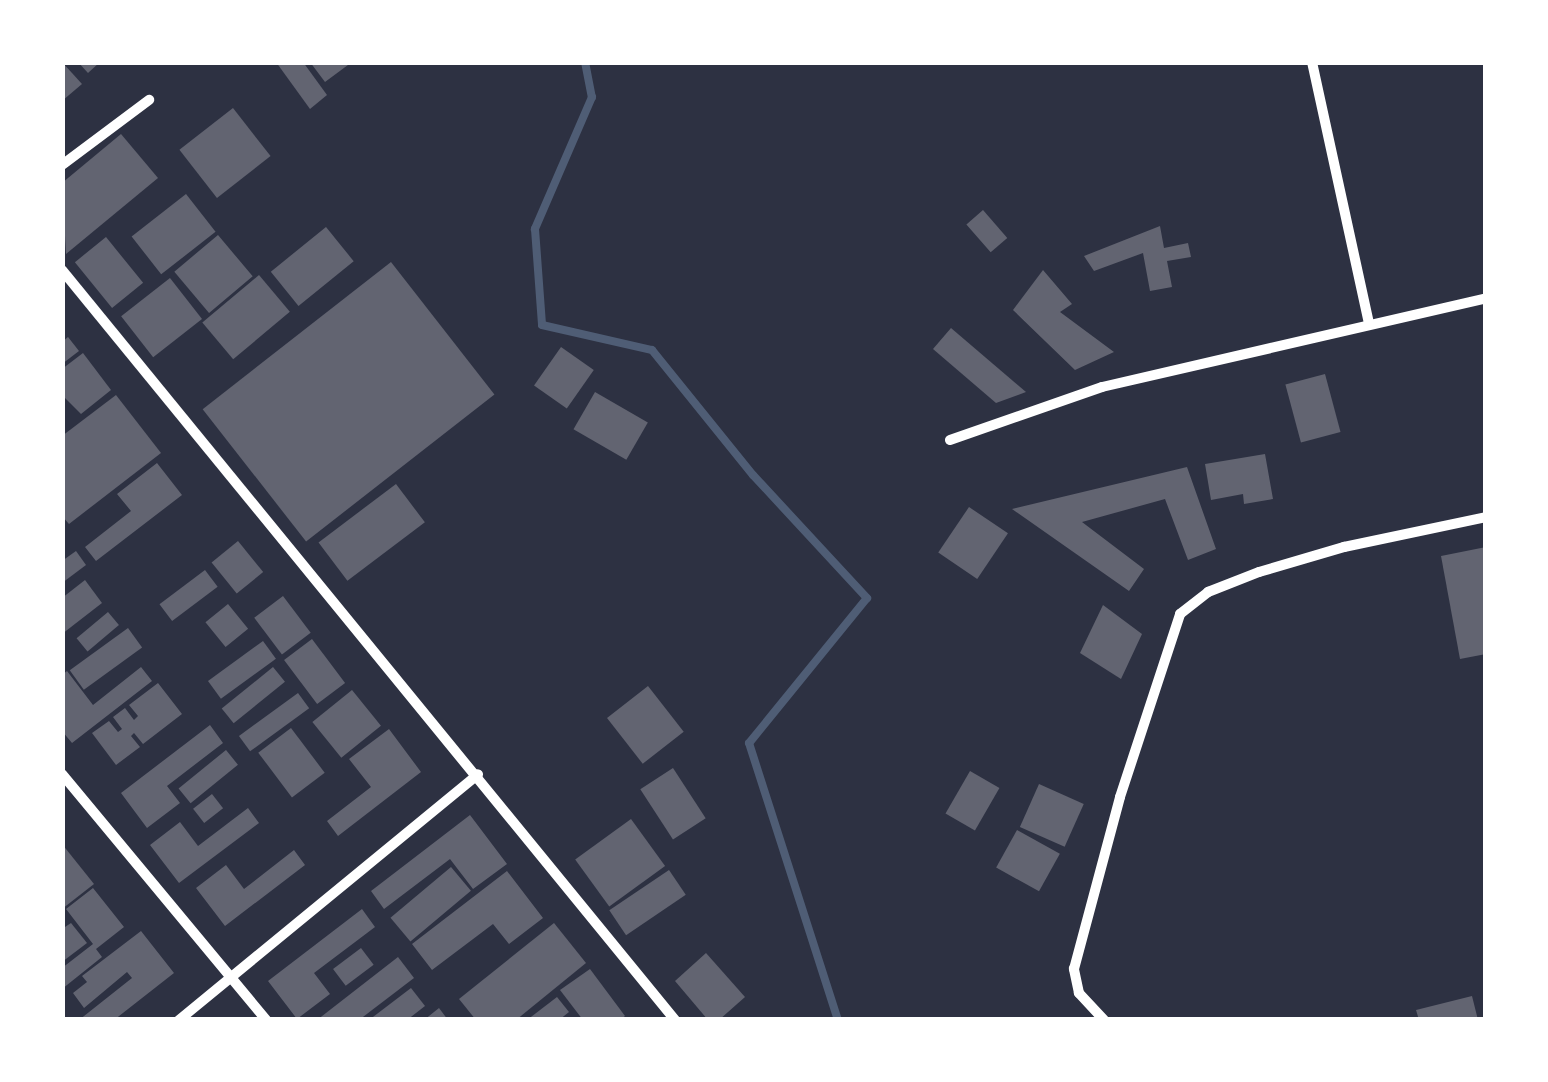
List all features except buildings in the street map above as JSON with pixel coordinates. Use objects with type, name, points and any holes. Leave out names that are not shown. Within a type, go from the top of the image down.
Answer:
[{"type":"street","points":[[1312,62],[1368,324]]},
{"type":"street","points":[[62,165],[150,100]]},
{"type":"street","points":[[62,270],[478,774],[675,1020]]},
{"type":"street","points":[[950,440],[1102,387],[1486,298]]},
{"type":"street","points":[[1104,1020],[1079,993],[1074,968],[1120,796],[1180,614],[1208,592],[1259,572],[1344,547],[1486,517]]},
{"type":"street","points":[[62,774],[266,1020]]},
{"type":"street","points":[[179,1020],[478,774]]},
{"type":"waterway","points":[[585,62],[592,97],[535,229],[542,325],[652,350],[753,475],[867,598],[749,743],[838,1020]]}]
